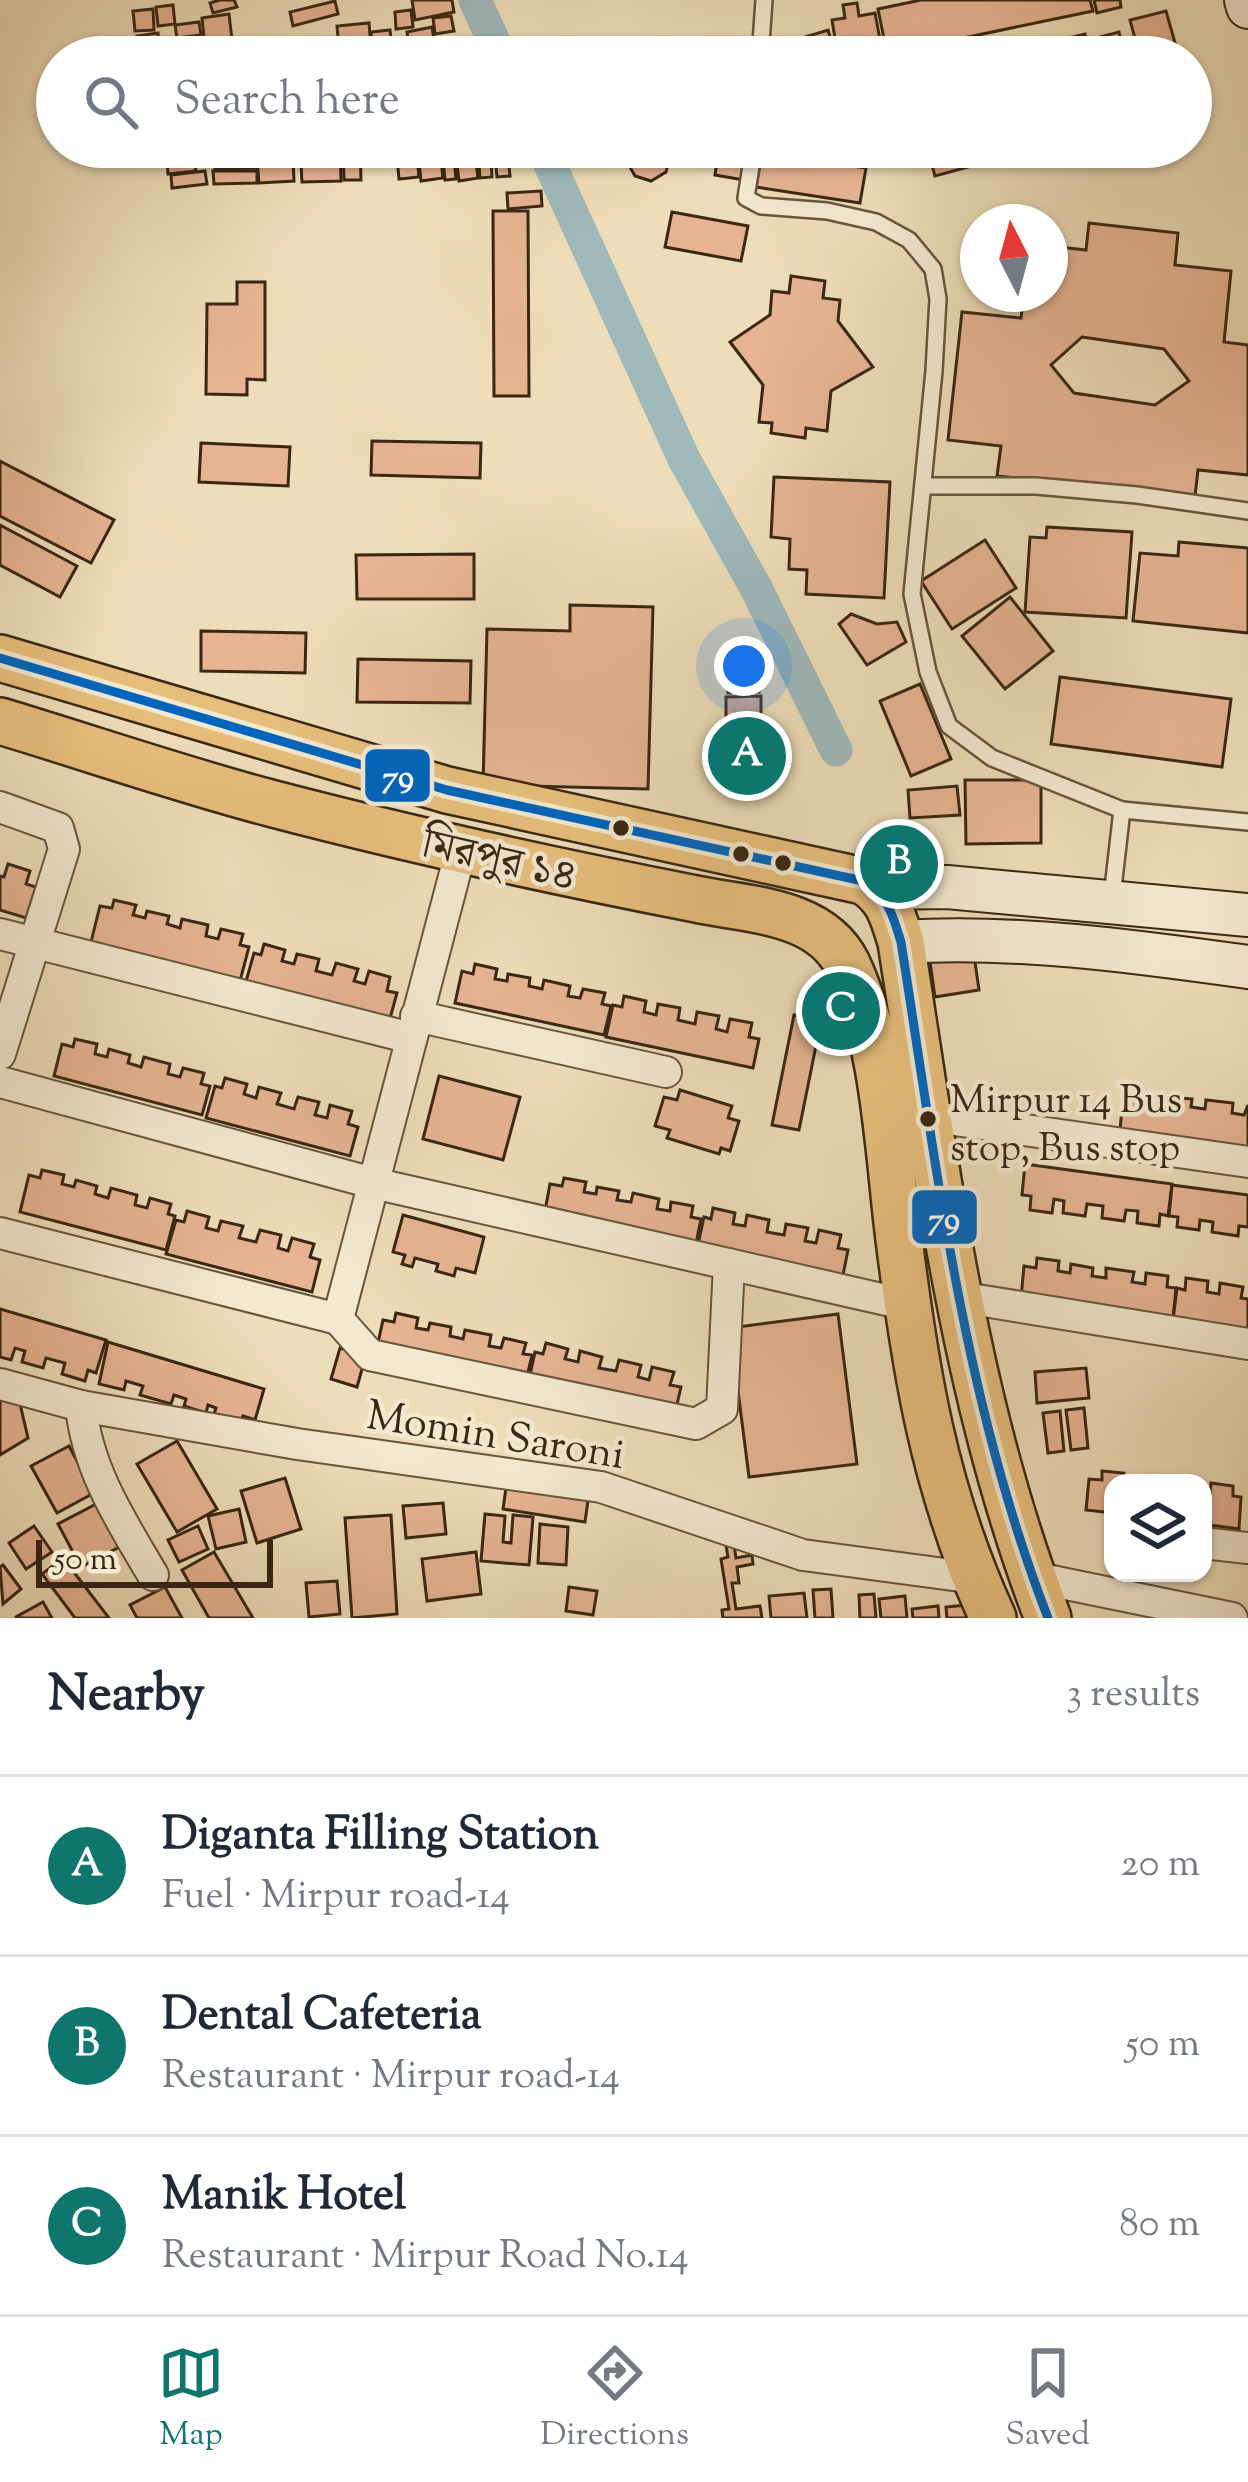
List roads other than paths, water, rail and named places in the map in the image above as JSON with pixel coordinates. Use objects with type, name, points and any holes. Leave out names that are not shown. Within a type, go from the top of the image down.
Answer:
[{"type":"main road","points":[[0,658],[447,790],[863,881],[888,911],[959,1298],[995,1461],[1041,1598]]},
{"type":"main road","name":"মিরপুর ১৪","points":[[0,721],[267,802],[461,850],[817,927],[848,965],[872,1045],[908,1305]]},
{"type":"main road","points":[[908,1305],[935,1462],[984,1598]]},
{"type":"street","points":[[0,807],[58,828],[64,837],[0,1054]]},
{"type":"street","points":[[338,1319],[461,850]]},
{"type":"street","points":[[888,911],[947,887],[1248,915]]},
{"type":"street","points":[[888,911],[976,939],[1139,952],[1248,967]]},
{"type":"street","points":[[0,934],[414,1027],[666,1072]]},
{"type":"street","points":[[0,1082],[373,1183],[908,1305]]},
{"type":"street","points":[[927,1116],[1248,1162]]},
{"type":"street","points":[[0,1233],[338,1319],[370,1354],[696,1424],[722,1409],[729,1264]]},
{"type":"street","points":[[959,1298],[1248,1344]]},
{"type":"street","name":"Momin Saroni","points":[[0,1384],[81,1406],[296,1444],[601,1487],[803,1555],[984,1598]]},
{"type":"street","points":[[81,1406],[94,1467],[153,1575]]},
{"type":"street","points":[[1212,1544],[1248,1548]]},
{"type":"street","points":[[1041,1598],[1232,1618]]},
{"type":"lane","points":[[761,36],[764,0]]},
{"type":"lane","points":[[751,168],[746,198],[761,206],[827,211],[876,222],[909,240],[933,268],[938,299],[912,594],[928,672],[949,726],[992,758],[1122,810],[1248,822]]},
{"type":"lane","points":[[923,486],[1036,486],[1248,511]]},
{"type":"lane","points":[[1112,900],[1122,810]]},
{"type":"waterway","points":[[475,0],[491,36]]},
{"type":"waterway","points":[[552,168],[684,459],[756,588],[836,750]]},
{"type":"place","name":"Diganta Filling Station","points":[[747,756]]},
{"type":"place","name":"Dental Cafeteria","points":[[899,864]]},
{"type":"place","name":"Manik Hotel","points":[[841,1011]]},
{"type":"place","name":"Mirpur 14 Bus stop, Bus stop","points":[[928,1119]]}]
